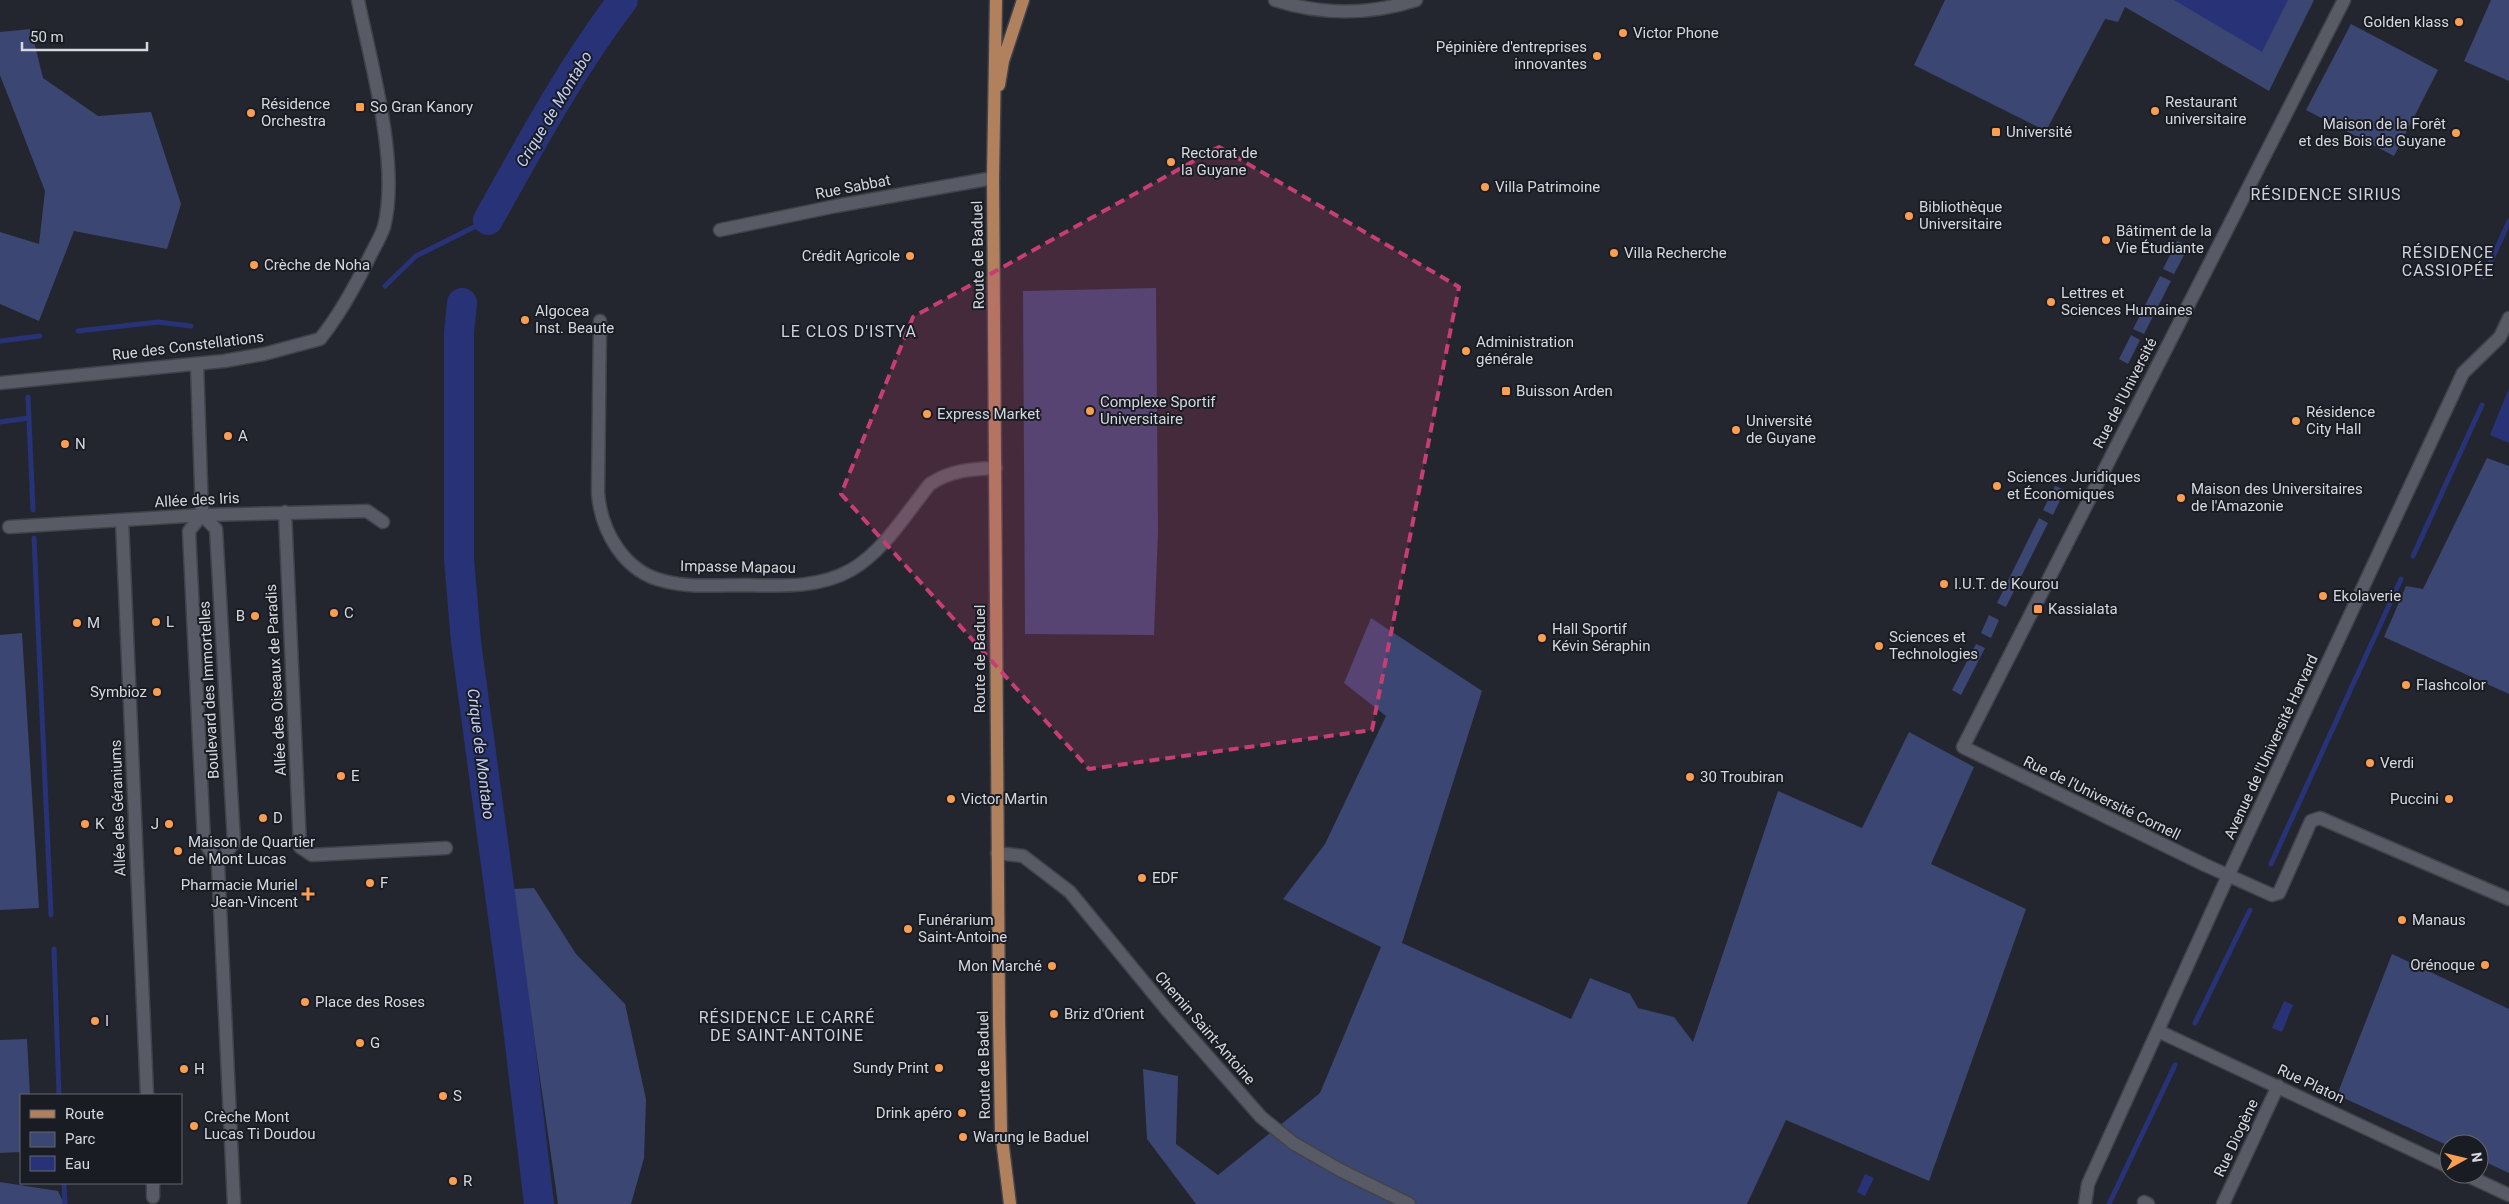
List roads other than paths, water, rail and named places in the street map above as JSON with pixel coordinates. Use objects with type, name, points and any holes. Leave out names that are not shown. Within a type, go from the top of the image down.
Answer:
[{"type":"main road","name":"Route de Baduel","points":[[996,0],[993,178],[997,853],[1001,1131],[1010,1204]]},
{"type":"main road","name":"Route de Baduel","points":[[994,114],[1004,61],[1023,0]]},
{"type":"street","name":"Rue des Constellations","points":[[0,383],[198,364],[264,354],[320,339],[355,287],[384,227],[388,197],[388,159],[358,0]]},
{"type":"street","points":[[1275,0],[1304,7],[1342,12],[1397,6],[1416,0]]},
{"type":"street","name":"Rue de l'Université","points":[[1963,747],[2344,0]]},
{"type":"street","name":"Rue Sabbat","points":[[720,230],[993,178]]},
{"type":"street","name":"Avenue de l'Université Harvard","points":[[2085,1204],[2088,1184],[2228,876],[2463,373],[2474,360],[2490,348],[2500,337],[2509,318]]},
{"type":"street","name":"Impasse Mapaou","points":[[600,321],[598,493],[600,515],[609,534],[625,558],[637,569],[664,581],[698,585],[793,586],[836,578],[863,562],[876,550],[930,484],[939,478],[957,471],[996,468]]},
{"type":"street","points":[[198,364],[202,515]]},
{"type":"street","name":"Allée des Iris","points":[[9,527],[202,515],[367,510],[383,522]]},
{"type":"street","name":"Allée des Oiseaux de Paradis","points":[[285,512],[300,847],[312,855],[446,848]]},
{"type":"street","name":"Boulevard des Immortelles","points":[[218,864],[234,842],[216,529],[202,515],[189,531],[204,841],[218,864],[234,1204]]},
{"type":"street","name":"Allée des Géraniums","points":[[122,520],[147,1094]]},
{"type":"street","name":"Rue de l'Université Cornell","points":[[1963,747],[2228,876],[2272,895],[2278,892],[2311,821],[2320,818],[2509,899]]},
{"type":"street","name":"Chemin Saint-Antoine","points":[[997,853],[1024,856],[1070,892],[1167,1010],[1261,1117],[1293,1143],[1308,1152],[1409,1204]]},
{"type":"street","name":"Rue Platon","points":[[2158,1031],[2439,1162]]},
{"type":"street","name":"Rue Diogène","points":[[2223,1204],[2278,1086]]},
{"type":"street","points":[[152,1184],[153,1197]]},
{"type":"street","points":[[2484,1184],[2509,1196]]},
{"type":"water","points":[[2174,0],[2288,0],[2262,52]]},
{"type":"water","points":[[2509,388],[2509,443],[2490,435]]},
{"type":"water","points":[[2284,1001],[2293,1005],[2282,1032],[2272,1028]]},
{"type":"water","points":[[1865,1174],[1874,1178],[1865,1196],[1857,1192]]},
{"type":"waterway","name":"Crique de Montabo","points":[[488,220],[535,135],[586,53],[623,0]]},
{"type":"waterway","points":[[385,286],[416,256],[488,220]]},
{"type":"waterway","points":[[2484,277],[2509,221]]},
{"type":"waterway","name":"Crique de Montabo","points":[[462,303],[459,333],[459,559],[466,642],[518,1027],[539,1204]]},
{"type":"waterway","points":[[78,331],[158,322],[191,326]]},
{"type":"waterway","points":[[0,341],[40,336]]},
{"type":"waterway","points":[[28,397],[33,510]]},
{"type":"waterway","points":[[2413,556],[2482,405]]},
{"type":"waterway","points":[[0,422],[29,418]]},
{"type":"waterway","points":[[34,538],[51,915]]},
{"type":"waterway","points":[[2271,864],[2401,579]]},
{"type":"waterway","points":[[2195,1023],[2250,910]]},
{"type":"waterway","points":[[54,949],[59,1094]]},
{"type":"waterway","points":[[2109,1204],[2175,1065]]},
{"type":"waterway","points":[[64,1184],[65,1204]]},
{"type":"place","name":"Golden klass","points":[[2459,22]]},
{"type":"place","name":"Victor Phone","points":[[1623,33]]},
{"type":"place","name":"Pépinière d'entreprises innovantes","points":[[1597,56]]},
{"type":"place","name":"So Gran Kanory","points":[[360,107]]},
{"type":"place","name":"Restaurant universitaire","points":[[2155,111]]},
{"type":"place","name":"Résidence Orchestra","points":[[251,113]]},
{"type":"place","name":"Université","points":[[1996,132]]},
{"type":"place","name":"Maison de la Forêt et des Bois de Guyane","points":[[2456,133]]},
{"type":"place","name":"Rectorat de la Guyane","points":[[1171,162]]},
{"type":"place","name":"Villa Patrimoine","points":[[1485,187]]},
{"type":"place","name":"Bibliothèque Universitaire","points":[[1909,216]]},
{"type":"place","name":"Bâtiment de la Vie Étudiante","points":[[2106,240]]},
{"type":"place","name":"Villa Recherche","points":[[1614,253]]},
{"type":"place","name":"Crédit Agricole","points":[[910,256]]},
{"type":"place","name":"Crèche de Noha","points":[[254,265]]},
{"type":"place","name":"Lettres et Sciences Humaines","points":[[2051,302]]},
{"type":"place","name":"Algocea Inst. Beaute","points":[[525,320]]},
{"type":"place","name":"Administration générale","points":[[1466,351]]},
{"type":"place","name":"Buisson Arden","points":[[1506,391]]},
{"type":"place","name":"Complexe Sportif Universitaire","points":[[1090,411]]},
{"type":"place","name":"Express Market","points":[[927,414]]},
{"type":"place","name":"Résidence City Hall","points":[[2296,421]]},
{"type":"place","name":"Université de Guyane","points":[[1736,430]]},
{"type":"place","name":"A","points":[[228,436]]},
{"type":"place","name":"N","points":[[65,444]]},
{"type":"place","name":"Sciences Juridiques et Économiques","points":[[1997,486]]},
{"type":"place","name":"Maison des Universitaires de l'Amazonie","points":[[2181,498]]},
{"type":"place","name":"I.U.T. de Kourou","points":[[1944,584]]},
{"type":"place","name":"Ekolaverie","points":[[2323,596]]},
{"type":"place","name":"Kassialata","points":[[2038,609]]},
{"type":"place","name":"C","points":[[334,613]]},
{"type":"place","name":"B","points":[[255,616]]},
{"type":"place","name":"L","points":[[156,622]]},
{"type":"place","name":"M","points":[[77,623]]},
{"type":"place","name":"Hall Sportif Kévin Séraphin","points":[[1542,638]]},
{"type":"place","name":"Sciences et Technologies","points":[[1879,646]]},
{"type":"place","name":"Flashcolor","points":[[2406,685]]},
{"type":"place","name":"Symbioz","points":[[157,692]]},
{"type":"place","name":"Verdi","points":[[2370,763]]},
{"type":"place","name":"E","points":[[341,776]]},
{"type":"place","name":"30 Troubiran","points":[[1690,777]]},
{"type":"place","name":"Victor Martin","points":[[951,799]]},
{"type":"place","name":"Puccini","points":[[2449,799]]},
{"type":"place","name":"D","points":[[263,818]]},
{"type":"place","name":"K","points":[[85,824]]},
{"type":"place","name":"J","points":[[169,824]]},
{"type":"place","name":"Maison de Quartier de Mont Lucas","points":[[178,851]]},
{"type":"place","name":"EDF","points":[[1142,878]]},
{"type":"place","name":"F","points":[[370,883]]},
{"type":"place","name":"Pharmacie Muriel Jean-Vincent","points":[[308,894]]},
{"type":"place","name":"Manaus","points":[[2402,920]]},
{"type":"place","name":"Funérarium Saint-Antoine","points":[[908,929]]},
{"type":"place","name":"Orénoque","points":[[2485,965]]},
{"type":"place","name":"Mon Marché","points":[[1052,966]]},
{"type":"place","name":"Place des Roses","points":[[305,1002]]},
{"type":"place","name":"Briz d'Orient","points":[[1054,1014]]},
{"type":"place","name":"I","points":[[95,1021]]},
{"type":"place","name":"G","points":[[360,1043]]},
{"type":"place","name":"Sundy Print","points":[[939,1068]]},
{"type":"place","name":"H","points":[[184,1069]]},
{"type":"place","name":"S","points":[[443,1096]]},
{"type":"place","name":"Drink apéro","points":[[962,1113]]},
{"type":"place","name":"Crèche Mont Lucas Ti Doudou","points":[[194,1126]]},
{"type":"place","name":"Warung le Baduel","points":[[963,1137]]},
{"type":"place","name":"R","points":[[453,1181]]},
{"type":"district","name":"RÉSIDENCE SIRIUS","points":[[2326,194]]},
{"type":"district","name":"RÉSIDENCE CASSIOPÉE","points":[[2448,261]]},
{"type":"district","name":"LE CLOS D'ISTYA","points":[[849,331]]},
{"type":"district","name":"RÉSIDENCE LE CARRÉ DE SAINT-ANTOINE","points":[[787,1026]]}]
